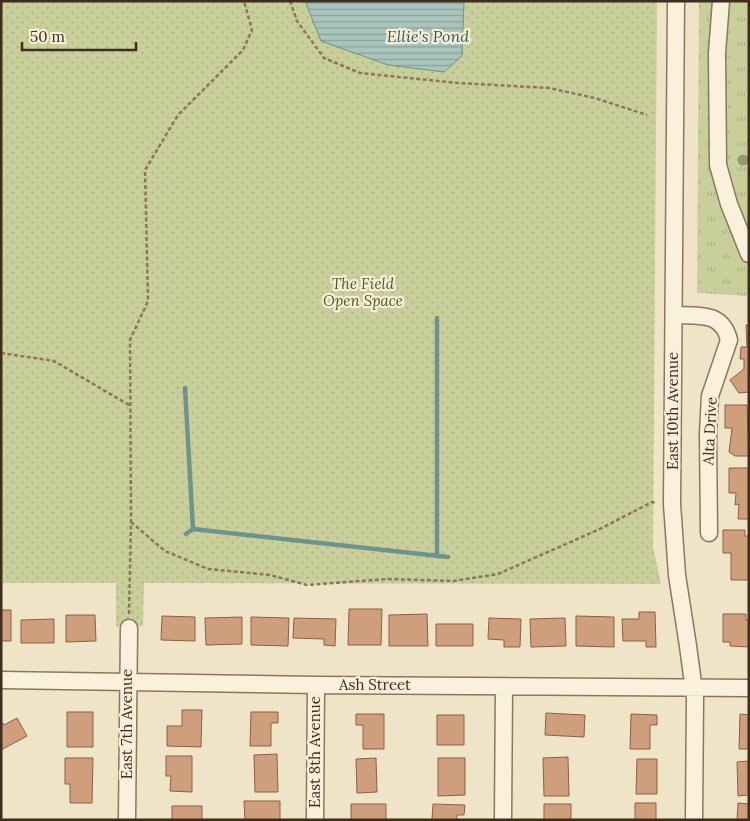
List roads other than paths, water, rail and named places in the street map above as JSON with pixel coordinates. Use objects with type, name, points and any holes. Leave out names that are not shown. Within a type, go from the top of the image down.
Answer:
[{"type":"street","name":"East 10th Avenue","points":[[676,1],[672,504],[677,575],[694,687],[694,820]]},
{"type":"street","points":[[721,1],[718,53],[718,165],[729,204],[749,254]]},
{"type":"street","name":"Alta Drive","points":[[674,315],[708,317],[717,320],[727,332],[729,340],[710,396],[708,433],[709,533]]},
{"type":"street","name":"East 7th Avenue","points":[[127,820],[129,622]]},
{"type":"street","name":"Ash Street","points":[[1,680],[316,685],[749,688]]},
{"type":"street","name":"East 8th Avenue","points":[[315,820],[316,685]]},
{"type":"street","points":[[503,820],[504,686]]},
{"type":"water","name":"Ellie's Pond","points":[[305,1],[464,1],[462,56],[444,72],[388,65],[321,41]]},
{"type":"waterway","points":[[437,318],[437,556]]},
{"type":"waterway","points":[[185,388],[193,529],[448,557]]},
{"type":"waterway","points":[[186,534],[193,529]]},
{"type":"park label","name":"The Field Open Space","points":[[363,292]]}]
